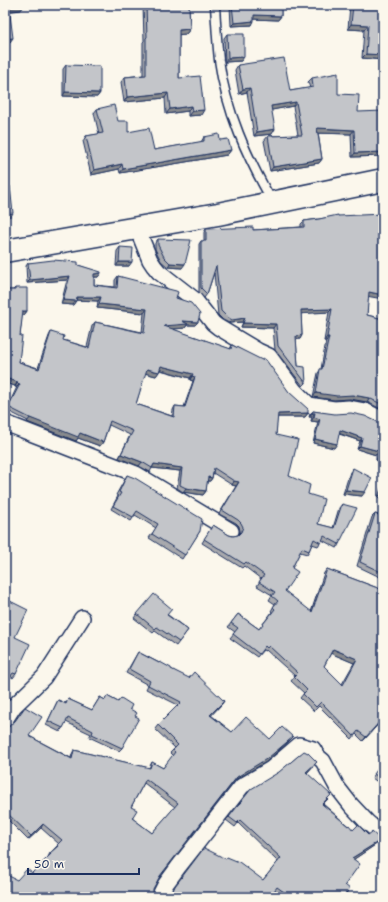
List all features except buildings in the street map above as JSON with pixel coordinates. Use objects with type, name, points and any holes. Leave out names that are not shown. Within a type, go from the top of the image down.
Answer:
[{"type":"main road","points":[[5,251],[218,214],[383,180]]},
{"type":"street","points":[[136,228],[150,260],[159,272],[195,300],[213,323],[218,327],[269,356],[294,390],[308,405],[349,408],[365,411],[383,420]]},
{"type":"street","points":[[5,423],[136,474],[231,531]]},
{"type":"street","points":[[5,720],[14,706],[44,677],[82,618]]},
{"type":"street","points":[[158,897],[179,866],[242,786],[271,769],[299,745],[313,749],[317,756],[323,761],[337,787],[351,805],[383,836]]},
{"type":"lane","points":[[215,5],[219,60],[227,100],[256,172],[274,203]]}]
